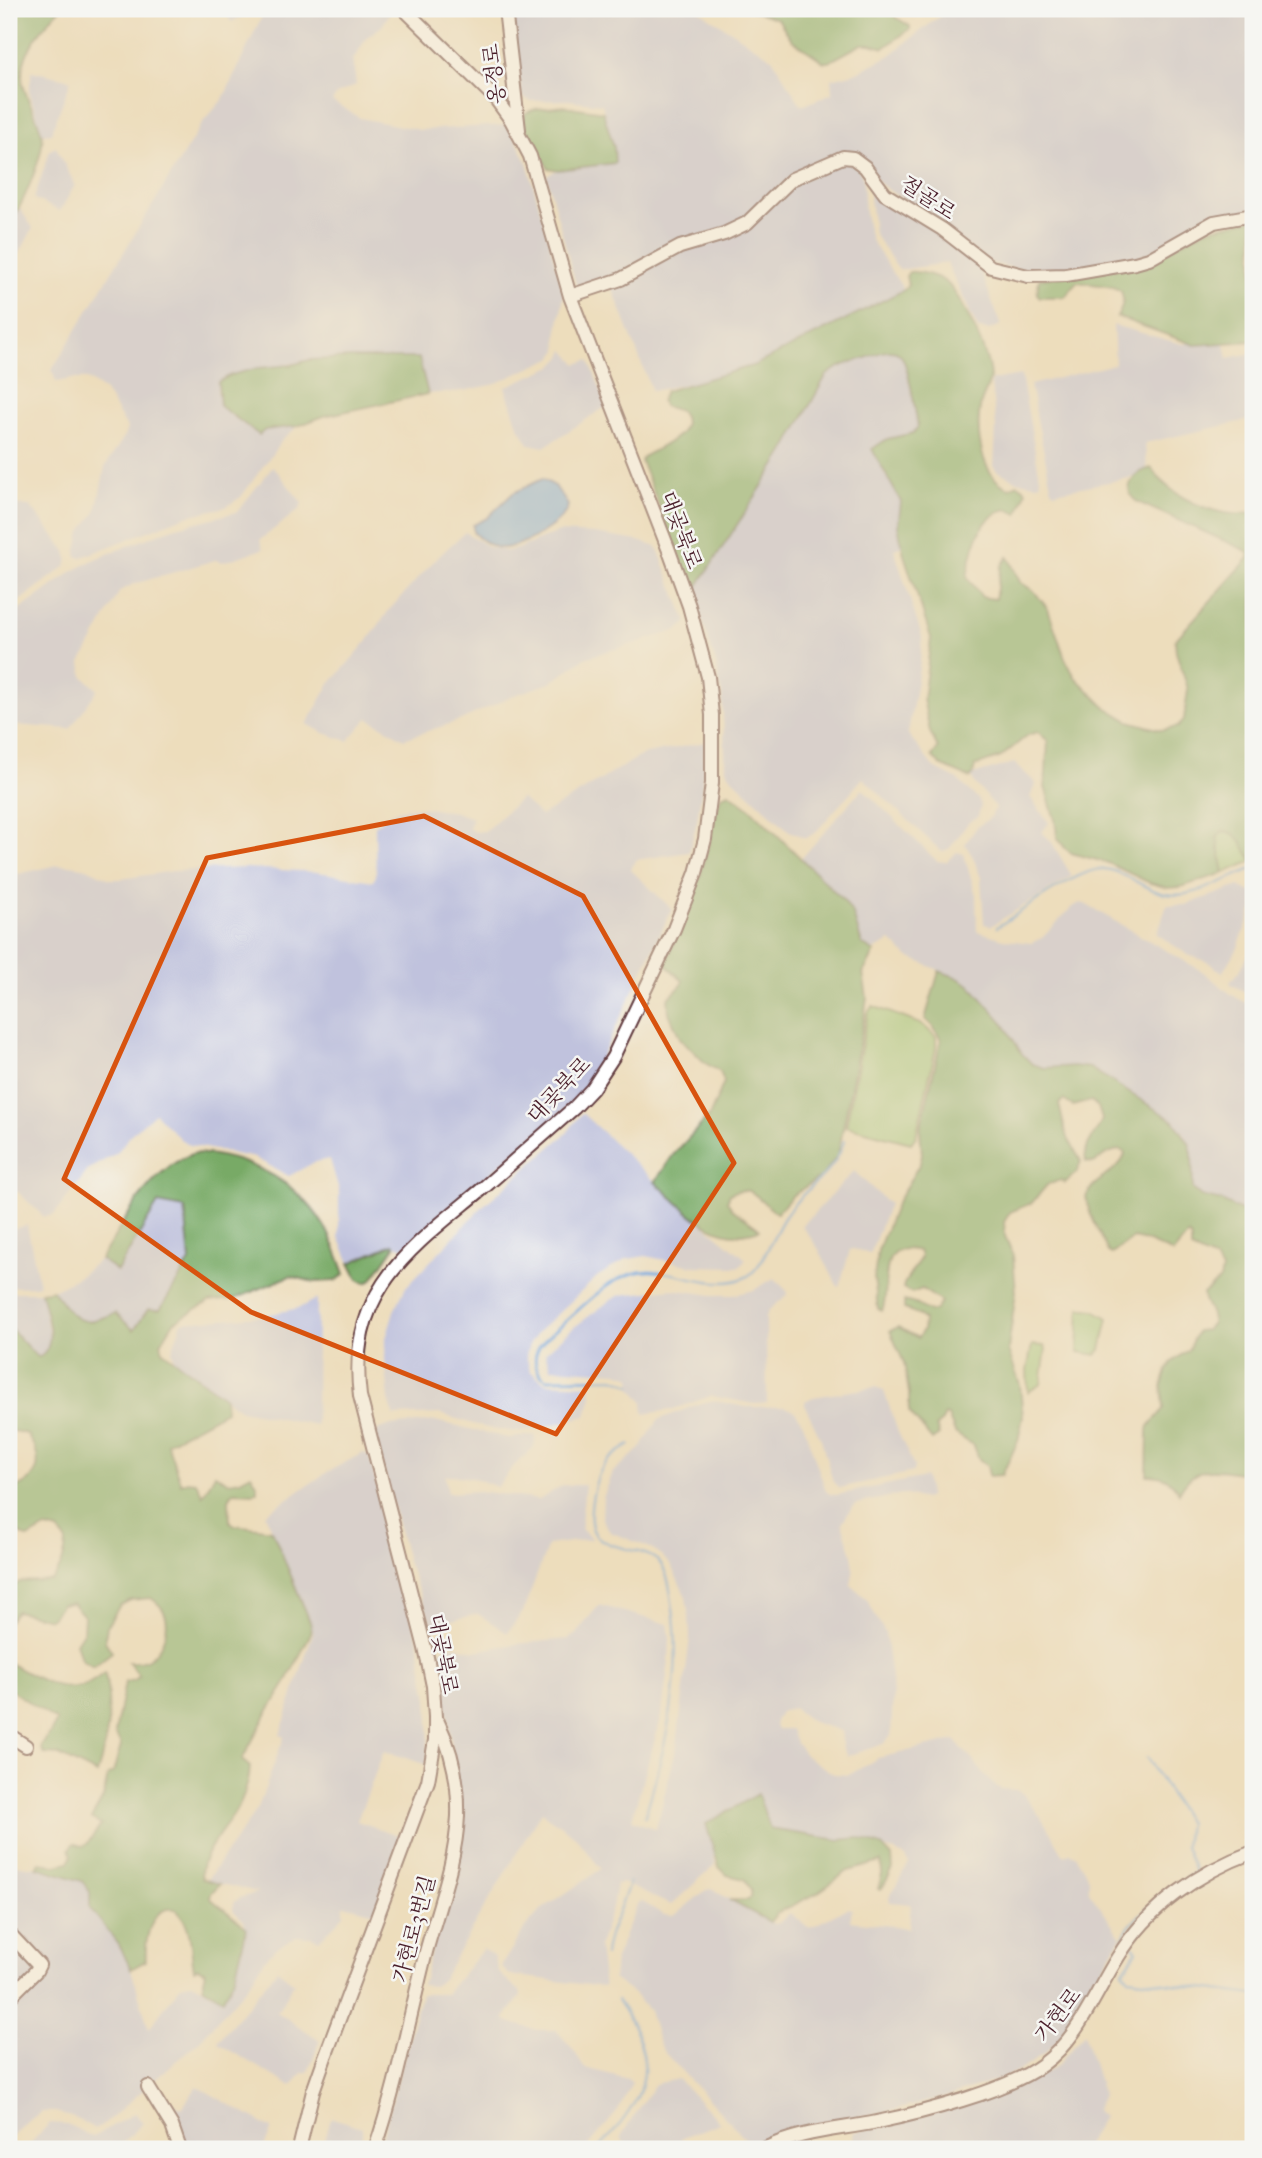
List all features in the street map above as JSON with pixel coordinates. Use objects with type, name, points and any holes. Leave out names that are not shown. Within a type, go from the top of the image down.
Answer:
[{"type":"street","name":"대곶북로","points":[[299,2149],[313,2091],[424,1795],[432,1760],[435,1717],[433,1686],[360,1396],[357,1374],[362,1335],[379,1288],[409,1250],[574,1108],[606,1068],[636,1010],[691,888],[705,839],[712,783],[712,715],[708,677],[689,606],[570,296],[540,183],[520,134],[495,98],[404,9]]},
{"type":"street","name":"옹정로","points":[[505,9],[520,134]]},
{"type":"street","name":"절골로","points":[[570,296],[621,279],[680,247],[736,229],[747,223],[792,180],[843,157],[853,158],[865,167],[886,194],[952,236],[992,267],[1028,276],[1066,275],[1135,263],[1149,259],[1214,222],[1253,215]]},
{"type":"street","name":"가현로3번길","points":[[375,2149],[392,2095],[455,1844],[458,1798],[443,1732],[435,1717]]},
{"type":"street","points":[[9,1735],[26,1745]]},
{"type":"street","name":"가현로","points":[[764,2149],[808,2133],[876,2122],[980,2093],[1017,2079],[1041,2066],[1061,2049],[1079,2026],[1117,1958],[1147,1919],[1178,1892],[1209,1871],[1253,1852]]},
{"type":"street","points":[[9,1933],[39,1965],[9,1998]]},
{"type":"street","points":[[149,2087],[172,2126],[180,2149]]},
{"type":"highlighted area","points":[[424,816],[583,896],[734,1163],[556,1434],[251,1312],[64,1179],[207,858]]},
{"type":"shaded area","points":[[224,9],[392,9],[382,26],[367,37],[353,60],[356,85],[337,94],[332,101],[360,118],[420,130],[509,125],[527,162],[564,294],[557,336],[558,350],[552,358],[492,385],[428,394],[419,358],[309,360],[231,375],[218,382],[217,390],[220,406],[230,415],[258,435],[265,430],[298,426],[283,439],[241,497],[226,507],[186,516],[80,558],[76,555],[81,532],[96,512],[105,467],[127,428],[105,391],[87,379],[56,382],[52,370],[203,122],[223,99],[262,16],[262,13],[254,11],[231,22]]},
{"type":"shaded area","points":[[510,9],[697,9],[772,58],[801,105],[805,105],[832,93],[831,79],[855,73],[889,56],[949,9],[1253,9],[1253,210],[1211,218],[1139,257],[1072,270],[1030,272],[991,263],[883,186],[849,152],[839,152],[796,172],[747,217],[724,230],[669,246],[648,256],[623,274],[577,288],[546,175],[558,170],[615,163],[614,147],[602,104],[568,100],[531,101],[522,97]]},
{"type":"shaded area","points":[[32,71],[71,80],[51,133],[43,134],[33,104],[29,90]]},
{"type":"shaded area","points":[[56,147],[75,185],[60,211],[34,199],[50,150]]},
{"type":"shaded area","points":[[846,160],[859,169],[863,178],[865,213],[871,240],[904,290],[755,365],[652,391],[612,287],[676,253],[723,239],[795,183]]},
{"type":"shaded area","points":[[875,188],[954,242],[974,259],[1001,325],[989,330],[978,329],[947,263],[899,270],[874,234],[869,189]]},
{"type":"shaded area","points":[[20,209],[33,228],[9,265],[9,224]]},
{"type":"shaded area","points":[[1113,325],[1182,344],[1225,344],[1228,358],[1253,353],[1253,419],[1145,443],[1147,469],[1135,477],[1052,491],[1030,385],[1115,364]]},
{"type":"shaded area","points":[[565,350],[577,364],[589,360],[607,406],[544,447],[529,444],[518,425],[505,387],[553,366]]},
{"type":"shaded area","points":[[885,351],[896,352],[904,358],[918,427],[913,433],[887,439],[883,472],[901,502],[898,526],[903,546],[894,549],[922,637],[908,734],[934,768],[958,780],[979,800],[981,806],[978,816],[968,823],[950,848],[942,852],[863,778],[815,833],[806,838],[789,831],[732,778],[726,769],[722,695],[716,664],[692,589],[711,566],[784,452],[826,376],[835,369]]},
{"type":"shaded area","points":[[1021,375],[1041,483],[1036,484],[1018,481],[994,467],[996,427],[991,383],[992,380]]},
{"type":"shaded area","points":[[273,466],[302,503],[300,509],[260,540],[263,549],[223,562],[215,560],[134,584],[120,591],[81,663],[83,676],[97,689],[96,692],[70,729],[14,725],[9,761],[9,618],[73,571],[95,559],[173,528],[237,512]]},
{"type":"shaded area","points":[[9,505],[30,506],[66,551],[68,559],[66,566],[9,609]]},
{"type":"shaded area","points":[[465,532],[488,547],[507,551],[559,532],[595,534],[657,547],[687,623],[678,630],[585,658],[550,683],[517,694],[461,720],[404,739],[368,718],[348,741],[307,724],[329,685],[369,639],[389,610]]},
{"type":"shaded area","points":[[705,742],[702,787],[689,852],[635,860],[631,870],[672,909],[595,1075],[566,1108],[404,1248],[393,1244],[350,1263],[339,1237],[339,1190],[330,1159],[315,1162],[289,1176],[255,1158],[190,1145],[180,1139],[155,1113],[129,1136],[117,1153],[89,1169],[54,1215],[44,1217],[17,1191],[9,1190],[9,872],[18,874],[58,865],[71,865],[87,868],[110,879],[121,879],[174,871],[246,868],[317,872],[373,881],[376,876],[375,826],[387,815],[400,809],[419,807],[455,812],[472,818],[469,829],[475,832],[485,831],[521,798],[541,816],[642,755]]},
{"type":"shaded area","points":[[1014,763],[1036,783],[1030,797],[1049,823],[1042,832],[1051,841],[1072,876],[991,926],[984,924],[981,878],[965,844],[977,827],[991,817],[996,807],[972,777]]},
{"type":"shaded area","points":[[861,790],[937,861],[946,862],[957,852],[964,854],[976,895],[977,931],[1007,940],[1031,943],[1042,938],[1071,908],[1080,903],[1085,904],[1202,971],[1232,995],[1253,1007],[1253,1217],[1228,1204],[1201,1196],[1193,1189],[1189,1143],[1174,1121],[1090,1068],[1044,1068],[1032,1064],[1022,1054],[1007,1028],[965,981],[908,957],[891,941],[873,950],[862,944],[850,908],[800,860]]},
{"type":"shaded area","points":[[1239,886],[1253,893],[1253,909],[1237,950],[1222,973],[1210,963],[1188,955],[1157,934],[1167,905],[1185,905]]},
{"type":"shaded area","points":[[1253,946],[1253,996],[1230,982],[1239,972]]},
{"type":"shaded area","points":[[582,1113],[679,1204],[746,1259],[737,1267],[692,1266],[646,1256],[627,1259],[598,1276],[536,1334],[526,1355],[530,1371],[546,1383],[591,1385],[592,1397],[586,1416],[517,1432],[487,1428],[440,1414],[394,1416],[389,1400],[386,1338],[394,1311],[406,1287],[483,1206],[567,1133]]},
{"type":"shaded area","points":[[854,1171],[889,1204],[870,1254],[850,1250],[838,1287],[818,1248],[802,1226]]},
{"type":"shaded area","points":[[158,1203],[185,1208],[190,1261],[160,1310],[135,1330],[100,1319],[84,1322],[72,1317],[53,1290],[78,1277],[100,1259],[116,1271]]},
{"type":"shaded area","points":[[27,1225],[39,1284],[9,1287],[9,1230]]},
{"type":"shaded area","points":[[774,1278],[788,1292],[769,1310],[766,1317],[767,1403],[754,1404],[711,1396],[671,1410],[644,1414],[643,1402],[631,1387],[632,1377],[617,1372],[551,1368],[545,1353],[573,1328],[621,1295],[672,1289],[712,1295],[734,1295],[754,1290]]},
{"type":"shaded area","points":[[9,1292],[41,1292],[50,1342],[48,1351],[40,1357],[9,1327]]},
{"type":"shaded area","points":[[317,1299],[316,1425],[241,1410],[175,1360],[172,1351],[182,1322],[262,1316],[299,1308]]},
{"type":"shaded area","points":[[877,1387],[884,1391],[898,1432],[914,1466],[913,1472],[839,1488],[833,1482],[821,1439],[805,1401],[813,1397]]},
{"type":"shaded area","points":[[716,1401],[746,1407],[785,1407],[794,1410],[803,1423],[826,1491],[830,1494],[925,1477],[928,1489],[929,1497],[925,1499],[902,1494],[856,1504],[842,1523],[852,1554],[854,1568],[851,1585],[866,1598],[885,1633],[893,1693],[891,1736],[883,1744],[847,1756],[843,1749],[841,1731],[812,1722],[793,1708],[780,1712],[775,1721],[776,1729],[791,1729],[796,1743],[806,1756],[834,1774],[849,1775],[878,1758],[955,1740],[993,1784],[1001,1789],[1022,1793],[1041,1817],[1064,1855],[1075,1855],[1089,1878],[1089,1891],[1121,1937],[1063,2035],[1045,2053],[1024,2068],[998,2080],[943,2098],[886,2112],[811,2125],[757,2146],[745,2139],[664,2052],[649,2011],[634,1994],[613,1979],[615,1959],[637,1905],[641,1901],[664,1915],[674,1916],[706,1890],[711,1889],[774,1924],[790,1913],[808,1927],[813,1926],[848,1908],[852,1909],[850,1921],[909,1928],[911,1904],[890,1902],[889,1898],[909,1863],[906,1857],[865,1839],[839,1840],[770,1829],[758,1795],[706,1824],[715,1865],[671,1905],[622,1883],[616,1884],[612,1907],[599,1946],[604,1987],[516,1976],[508,1974],[501,1966],[525,1928],[541,1910],[601,1869],[574,1835],[541,1812],[443,1978],[434,1986],[422,1985],[452,1873],[452,1747],[439,1652],[443,1648],[454,1645],[475,1651],[568,1639],[575,1635],[599,1605],[668,1624],[669,1661],[661,1718],[632,1818],[656,1829],[677,1745],[690,1637],[686,1597],[670,1564],[653,1549],[610,1532],[602,1519],[603,1498],[613,1472],[640,1449],[658,1420],[701,1403]]},
{"type":"shaded area","points":[[435,1421],[508,1438],[535,1435],[536,1440],[533,1448],[497,1487],[477,1479],[452,1475],[445,1476],[448,1493],[479,1491],[539,1500],[563,1485],[585,1485],[581,1524],[582,1530],[592,1539],[548,1545],[523,1612],[507,1633],[478,1614],[432,1625],[408,1564],[374,1435],[379,1429],[389,1426]]},
{"type":"shaded area","points":[[363,1453],[369,1455],[418,1640],[428,1699],[429,1724],[427,1765],[384,1751],[357,1821],[404,1837],[375,1913],[344,1905],[344,1915],[319,1940],[297,1936],[275,1949],[245,1989],[199,2041],[101,2127],[95,2129],[56,2112],[42,2112],[29,2120],[9,2140],[9,1864],[37,1867],[87,1885],[90,1908],[119,1945],[131,1969],[149,2029],[181,1985],[191,1983],[214,1995],[240,1960],[247,1933],[245,1923],[233,1910],[234,1902],[258,1892],[206,1881],[258,1808],[284,1737],[280,1735],[313,1633],[265,1514],[329,1471]]},
{"type":"shaded area","points":[[483,1949],[494,1957],[503,1977],[520,1991],[521,1996],[505,2018],[506,2021],[536,2030],[556,2030],[585,2068],[628,2079],[632,2083],[618,2111],[586,2149],[379,2149],[421,1994],[446,1994]]},
{"type":"shaded area","points":[[277,1970],[294,1983],[277,2012],[320,2040],[308,2072],[302,2073],[290,2086],[218,2041]]},
{"type":"shaded area","points":[[1084,2033],[1103,2096],[1095,2110],[1103,2117],[1083,2149],[856,2149],[854,2132],[931,2114],[1032,2081],[1058,2065]]},
{"type":"shaded area","points":[[678,2079],[720,2123],[681,2138],[688,2149],[626,2149],[621,2136],[655,2084]]},
{"type":"shaded area","points":[[197,2086],[272,2129],[263,2149],[182,2149],[164,2108],[171,2102],[182,2108]]},
{"type":"shaded area","points":[[135,2113],[143,2123],[120,2146],[122,2149],[25,2149],[50,2123],[67,2124],[93,2137]]},
{"type":"shaded area","points":[[333,2118],[362,2127],[360,2149],[322,2149]]},
{"type":"green space","points":[[9,9],[60,9],[33,43],[24,63],[23,84],[40,128],[42,144],[31,181],[9,224]]},
{"type":"green space","points":[[749,9],[898,9],[895,17],[910,26],[910,29],[884,48],[862,44],[829,62],[824,62],[792,40],[778,19]]},
{"type":"green space","points":[[565,106],[603,112],[614,147],[615,163],[558,170],[548,168],[525,127],[525,113],[535,109]]},
{"type":"green space","points":[[1253,219],[1253,341],[1195,345],[1117,317],[1123,298],[1121,291],[1113,287],[1077,282],[1065,297],[1040,297],[1037,294],[1039,279],[1139,265],[1207,229]]},
{"type":"green space","points":[[909,272],[919,272],[941,279],[949,285],[969,316],[986,356],[990,378],[979,414],[982,451],[992,474],[999,482],[1009,488],[1018,484],[1026,492],[1018,514],[1008,509],[998,513],[983,527],[974,546],[967,577],[982,597],[995,599],[1001,566],[1008,557],[1020,582],[1034,591],[1048,609],[1065,658],[1075,677],[1104,706],[1129,721],[1161,730],[1178,727],[1184,719],[1188,689],[1176,652],[1175,640],[1249,558],[1247,551],[1137,502],[1130,492],[1131,482],[1139,473],[1151,468],[1174,492],[1195,504],[1231,514],[1253,512],[1253,861],[1238,837],[1222,831],[1217,838],[1224,873],[1181,887],[1168,888],[1150,883],[1108,863],[1071,853],[1057,837],[1045,787],[1048,741],[1038,732],[1028,735],[1001,757],[975,766],[970,778],[940,765],[932,756],[938,748],[930,732],[923,699],[931,638],[904,555],[898,526],[901,502],[872,449],[887,439],[913,433],[918,427],[908,375],[898,353],[878,353],[840,367],[826,376],[784,452],[695,590],[692,589],[641,461],[643,457],[674,439],[684,426],[680,411],[663,406],[661,401],[665,391],[755,365],[904,290],[908,285],[906,276]]},
{"type":"green space","points":[[419,358],[428,394],[324,416],[298,426],[265,430],[259,435],[220,406],[218,382],[231,375],[309,360]]},
{"type":"green space","points":[[729,793],[751,809],[844,901],[853,914],[862,944],[875,952],[863,973],[867,997],[864,1019],[838,1155],[822,1176],[793,1195],[777,1213],[750,1192],[745,1190],[730,1194],[727,1201],[732,1209],[759,1230],[743,1234],[728,1233],[702,1222],[655,1182],[673,1155],[710,1115],[724,1082],[720,1072],[705,1063],[680,1038],[669,1013],[668,999],[683,981],[665,964],[699,880],[721,796]]},
{"type":"green space","points":[[1222,831],[1238,837],[1253,861],[1224,873],[1217,838]]},
{"type":"green space","points":[[939,971],[970,985],[1002,1021],[1022,1054],[1032,1064],[1044,1068],[1090,1068],[1174,1121],[1189,1143],[1192,1153],[1193,1189],[1201,1196],[1222,1201],[1253,1217],[1253,1475],[1221,1470],[1202,1471],[1186,1482],[1179,1493],[1166,1479],[1147,1475],[1148,1430],[1164,1409],[1162,1386],[1167,1370],[1171,1363],[1188,1350],[1197,1331],[1206,1330],[1212,1323],[1203,1294],[1220,1280],[1222,1270],[1215,1260],[1191,1249],[1191,1238],[1188,1235],[1173,1253],[1133,1238],[1112,1254],[1108,1252],[1090,1213],[1086,1197],[1095,1184],[1119,1165],[1125,1153],[1120,1150],[1094,1163],[1086,1162],[1088,1144],[1102,1119],[1098,1107],[1091,1101],[1073,1106],[1063,1100],[1059,1104],[1066,1135],[1081,1161],[1077,1172],[1065,1183],[1061,1180],[1047,1185],[1032,1203],[1010,1212],[1004,1222],[1005,1236],[1013,1255],[1016,1292],[1008,1350],[1020,1385],[1023,1417],[1018,1441],[1002,1475],[989,1476],[987,1466],[979,1459],[974,1446],[955,1433],[948,1416],[945,1415],[936,1426],[939,1435],[932,1440],[909,1412],[904,1363],[890,1331],[898,1327],[918,1338],[923,1330],[924,1320],[918,1314],[904,1309],[904,1301],[930,1312],[936,1310],[941,1302],[922,1289],[912,1293],[903,1288],[921,1257],[919,1251],[905,1249],[895,1252],[890,1259],[882,1311],[878,1309],[874,1278],[878,1250],[896,1204],[922,1155],[920,1130],[941,1040],[925,1019]]},
{"type":"green space","points":[[873,1006],[923,1025],[936,1037],[936,1048],[916,1136],[911,1143],[846,1126],[868,1012]]},
{"type":"green space","points":[[194,1153],[250,1165],[268,1173],[299,1195],[327,1230],[345,1274],[335,1281],[314,1282],[290,1276],[235,1299],[209,1302],[174,1322],[161,1343],[163,1351],[225,1398],[226,1411],[167,1443],[181,1484],[187,1481],[196,1482],[203,1495],[215,1474],[228,1482],[251,1474],[257,1484],[257,1491],[233,1492],[229,1500],[230,1522],[272,1530],[311,1624],[310,1635],[285,1685],[242,1760],[250,1767],[240,1803],[212,1845],[201,1871],[202,1879],[220,1884],[210,1898],[247,1928],[235,1977],[223,1999],[202,1987],[206,1972],[198,1968],[194,1970],[188,1929],[175,1909],[159,1913],[154,1919],[146,1944],[146,1961],[131,1969],[119,1945],[90,1908],[90,1892],[82,1881],[37,1867],[39,1863],[56,1865],[69,1862],[72,1855],[70,1849],[74,1843],[86,1845],[101,1825],[91,1819],[103,1798],[108,1775],[113,1773],[121,1746],[115,1733],[125,1682],[139,1676],[129,1662],[146,1660],[159,1647],[167,1622],[163,1610],[151,1598],[131,1600],[120,1605],[107,1626],[105,1641],[112,1652],[93,1667],[81,1659],[76,1643],[83,1632],[84,1616],[72,1603],[62,1604],[50,1619],[16,1611],[9,1621],[9,1592],[19,1582],[51,1580],[62,1562],[66,1540],[58,1531],[46,1528],[28,1538],[18,1532],[9,1532],[9,1491],[34,1475],[38,1461],[27,1434],[9,1430],[9,1327],[40,1357],[46,1352],[50,1336],[41,1292],[53,1290],[78,1319],[93,1320],[115,1313],[134,1330],[148,1309],[160,1310],[190,1261],[185,1208],[158,1203],[117,1271],[100,1259],[150,1184],[177,1161]]},
{"type":"green space","points":[[393,1244],[395,1246],[371,1281],[365,1283],[358,1279],[350,1263]]},
{"type":"green space","points":[[1080,1308],[1094,1310],[1108,1318],[1101,1350],[1096,1355],[1078,1352]]},
{"type":"green space","points":[[1032,1345],[1044,1346],[1046,1349],[1041,1384],[1028,1392],[1027,1370]]},
{"type":"green space","points":[[9,1663],[46,1682],[66,1687],[85,1685],[105,1673],[108,1724],[97,1774],[59,1755],[44,1754],[41,1747],[57,1721],[9,1689]]},
{"type":"green space","points":[[758,1794],[770,1829],[839,1840],[858,1838],[882,1846],[892,1857],[893,1869],[881,1890],[878,1889],[882,1874],[881,1862],[848,1871],[816,1894],[777,1913],[770,1922],[729,1900],[748,1900],[751,1890],[744,1879],[727,1875],[719,1867],[706,1824]]},
{"type":"water","points":[[542,479],[555,486],[568,505],[551,527],[530,540],[501,548],[486,543],[473,532],[473,525],[487,518],[513,493]]},
{"type":"waterway","points":[[997,927],[1063,884],[1090,871],[1108,869],[1150,889],[1177,895],[1199,891],[1253,869]]},
{"type":"waterway","points":[[631,1385],[614,1378],[547,1379],[537,1369],[537,1352],[548,1336],[594,1296],[627,1275],[651,1271],[711,1282],[735,1281],[746,1277],[758,1266],[794,1205],[833,1164],[844,1141]]},
{"type":"waterway","points":[[630,1445],[610,1458],[601,1470],[591,1506],[591,1523],[598,1537],[605,1542],[644,1553],[659,1562],[667,1576],[670,1592],[676,1656],[671,1710],[660,1764],[645,1816]]},
{"type":"waterway","points":[[1123,1939],[1126,1931],[1142,1913],[1195,1872],[1185,1846],[1188,1823],[1147,1758]]},
{"type":"waterway","points":[[605,1955],[629,1882]]},
{"type":"waterway","points":[[1133,1947],[1137,1951],[1123,1971],[1129,1978],[1253,1995]]},
{"type":"waterway","points":[[599,2149],[629,2112],[643,2078],[644,2061],[640,2043],[617,2000]]}]
